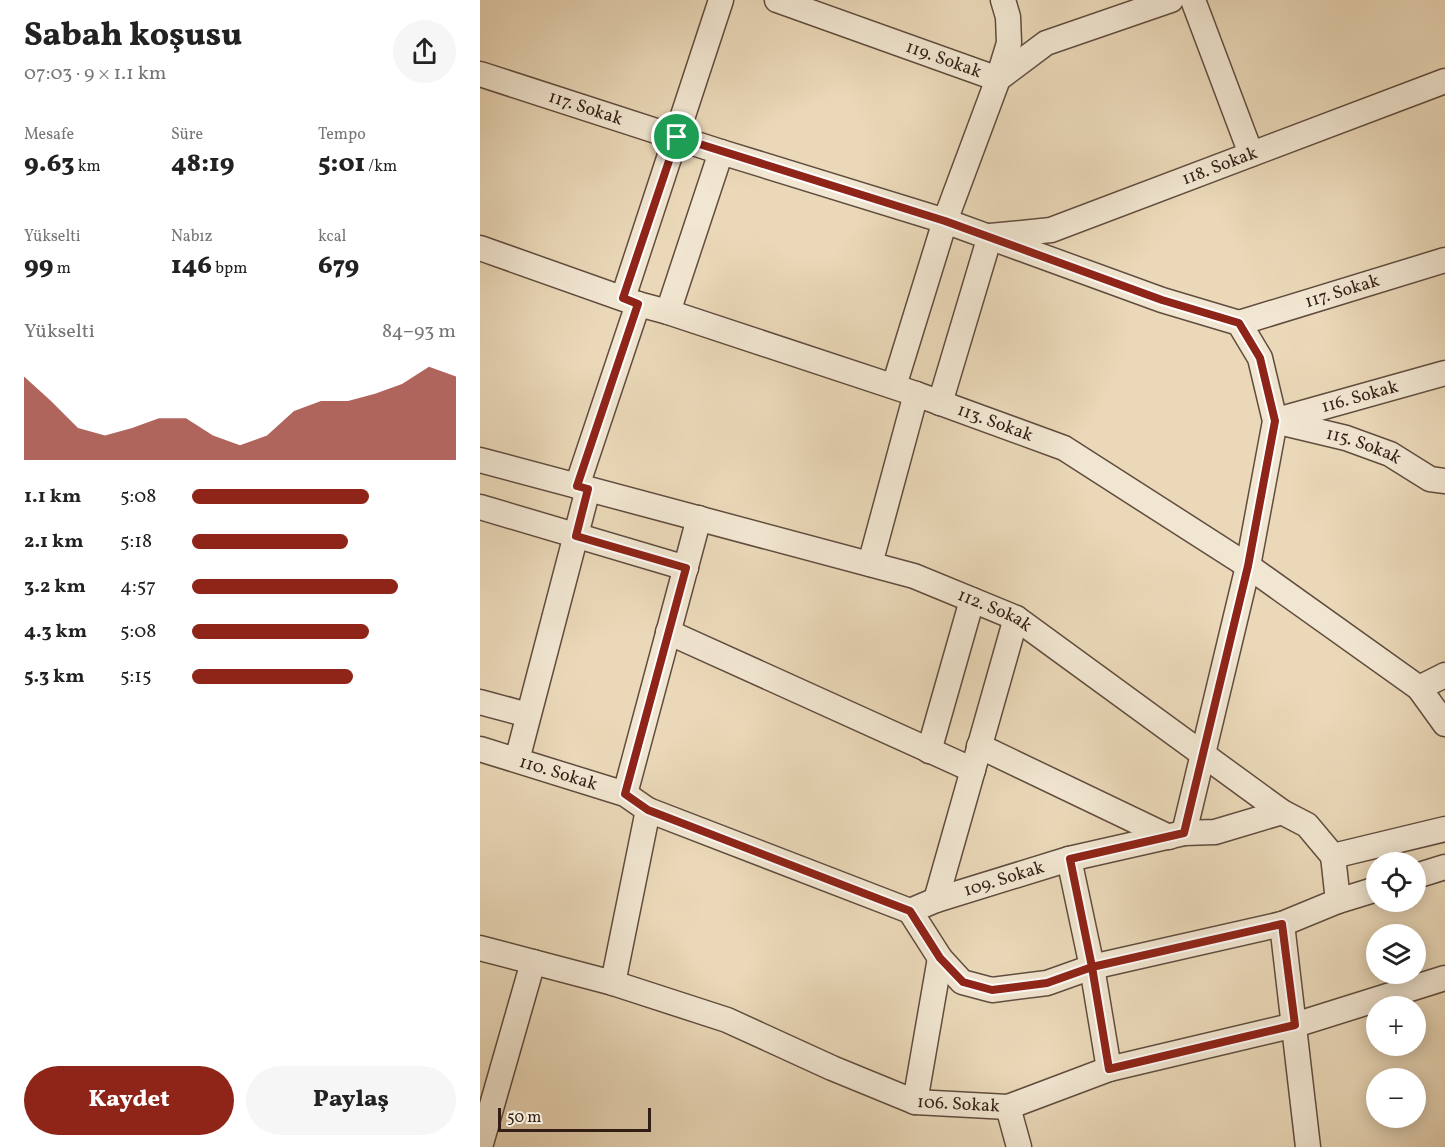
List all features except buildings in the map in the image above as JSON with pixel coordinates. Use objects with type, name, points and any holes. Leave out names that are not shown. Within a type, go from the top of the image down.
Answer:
[{"type":"street","points":[[517,760],[576,536],[583,487],[630,301],[677,137],[721,0]]},
{"type":"street","name":"119. Sokak","points":[[777,0],[998,79],[1046,43],[1171,0]]},
{"type":"street","points":[[870,564],[905,390],[945,221],[1010,43],[1004,0]]},
{"type":"street","points":[[1193,0],[1251,154]]},
{"type":"street","name":"117. Sokak","points":[[480,74],[945,221],[1162,300],[1239,323],[1445,260]]},
{"type":"street","name":"118. Sokak","points":[[990,236],[1051,230],[1445,81]]},
{"type":"street","points":[[668,312],[721,152]]},
{"type":"street","points":[[940,403],[990,236]]},
{"type":"street","name":"113. Sokak","points":[[480,248],[630,301],[905,390],[1064,448],[1248,566],[1419,688],[1445,724]]},
{"type":"street","points":[[980,746],[1176,835],[1202,754],[1248,566],[1275,421],[1260,358],[1239,323]]},
{"type":"street","name":"116. Sokak","points":[[1275,421],[1445,373]]},
{"type":"street","name":"115. Sokak","points":[[1275,421],[1346,438],[1390,454],[1431,479],[1445,481]]},
{"type":"street","name":"112. Sokak","points":[[480,460],[914,576],[1016,618],[1282,812],[1307,825],[1333,856]]},
{"type":"street","points":[[480,507],[686,568]]},
{"type":"street","points":[[625,794],[699,518]]},
{"type":"street","points":[[929,751],[972,600]]},
{"type":"street","points":[[1016,618],[936,900],[910,911],[940,958],[963,982],[992,990],[1047,983],[1092,967],[1282,924],[1366,892]]},
{"type":"street","points":[[668,632],[973,770]]},
{"type":"street","points":[[1419,688],[1445,675]]},
{"type":"street","points":[[480,702],[528,715]]},
{"type":"street","name":"110. Sokak","points":[[480,749],[625,794],[648,810],[910,911]]},
{"type":"street","points":[[613,983],[648,810]]},
{"type":"street","name":"109. Sokak","points":[[936,900],[1070,859],[1176,835],[1215,832],[1282,812]]},
{"type":"street","points":[[1338,901],[1333,856],[1445,829]]},
{"type":"street","points":[[1070,859],[1092,967],[1109,1069]]},
{"type":"street","points":[[1426,873],[1445,867]]},
{"type":"street","points":[[1282,924],[1308,1147]]},
{"type":"street","name":"106. Sokak","points":[[480,948],[613,983],[727,1020],[832,1068],[915,1102],[1008,1107],[1109,1069],[1295,1025],[1445,978]]},
{"type":"street","points":[[915,1102],[940,958]]},
{"type":"street","points":[[480,1147],[533,962]]},
{"type":"street","points":[[1008,1107],[1020,1147]]},
{"type":"route","points":[[677,137],[623,298],[638,304],[577,486],[588,489],[576,536],[686,568],[625,794],[648,810],[910,911],[940,958],[963,982],[992,990],[1047,983],[1092,967],[1282,924],[1295,1025],[1109,1069],[1092,967],[1070,859],[1184,833],[1248,566],[1275,421],[1260,358],[1239,323],[1162,300],[945,221],[677,137]]}]
